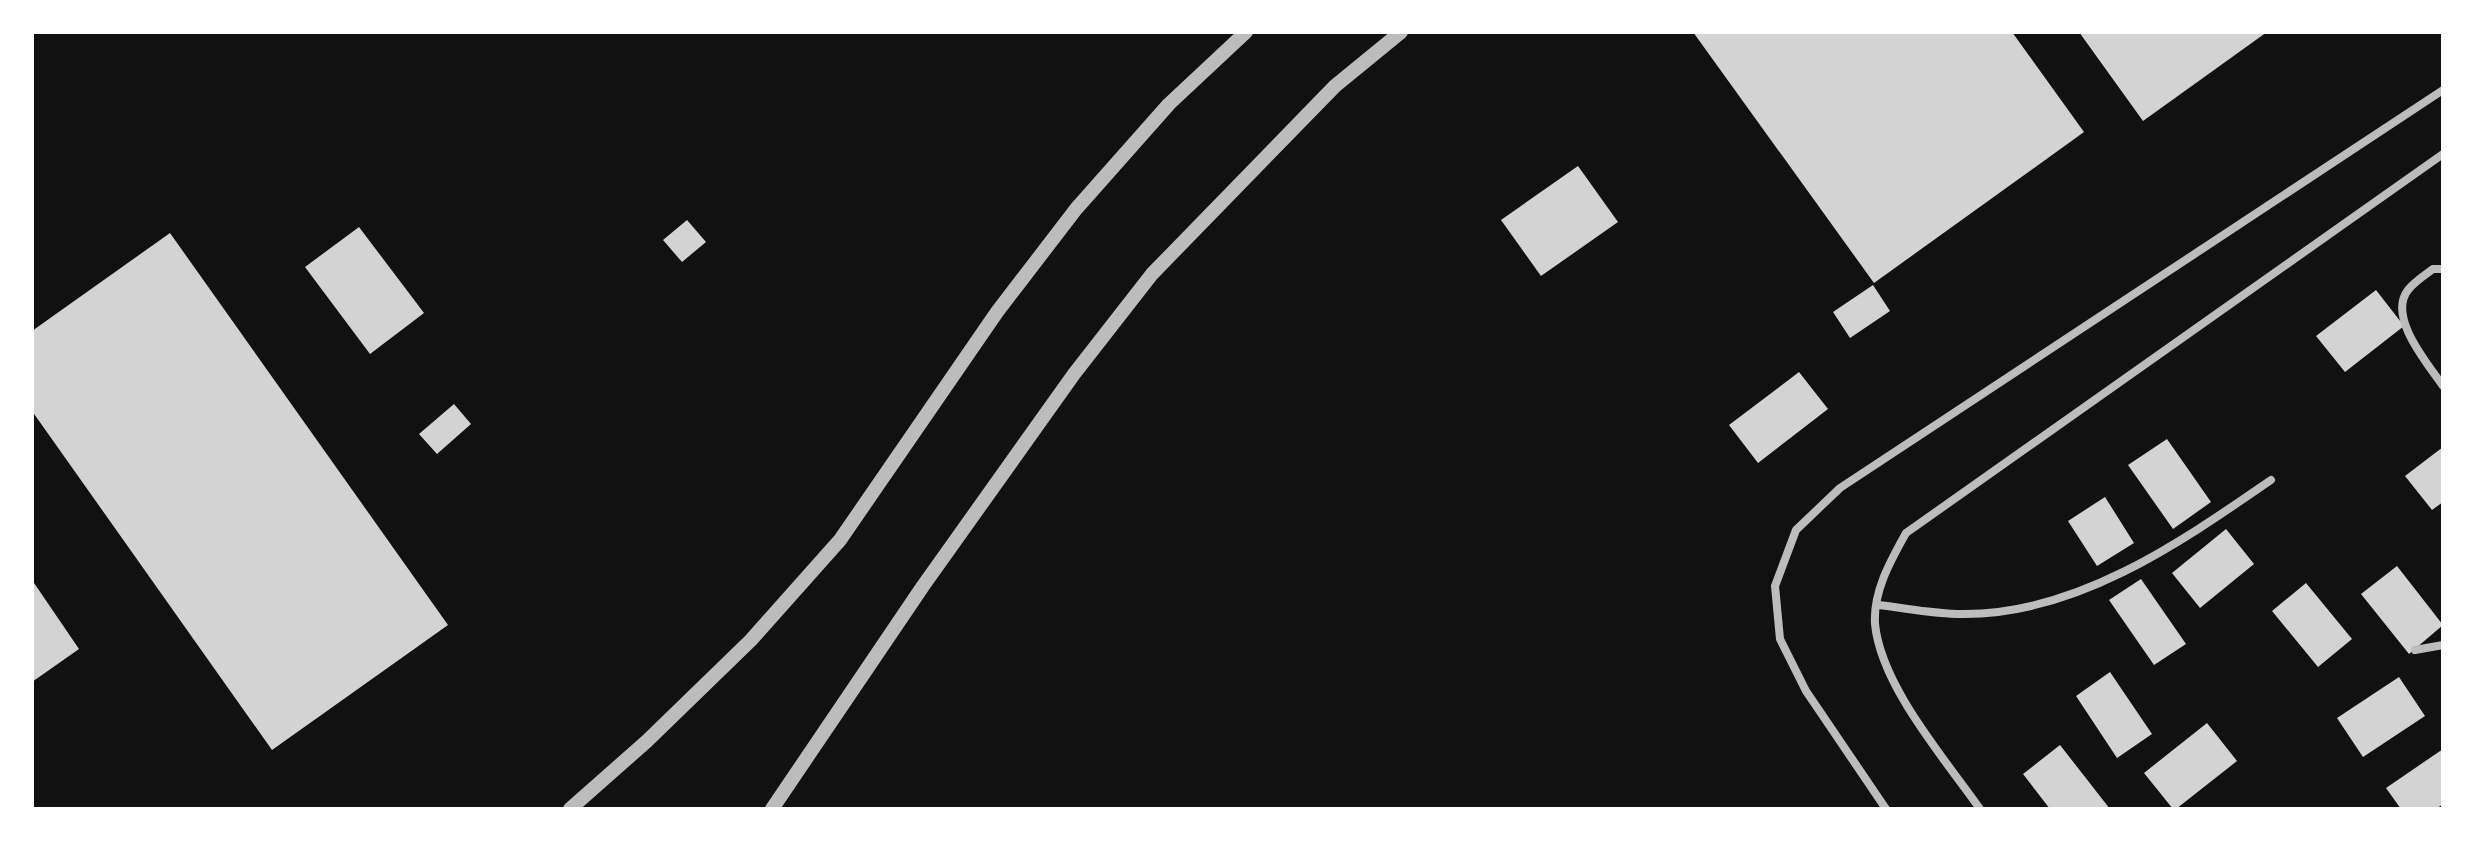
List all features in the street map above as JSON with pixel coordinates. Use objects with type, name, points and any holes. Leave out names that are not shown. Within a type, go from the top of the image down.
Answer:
[{"type":"street","points":[[570,809],[647,741],[751,640],[840,540],[997,312],[1076,209],[1169,104],[1246,32]]},
{"type":"street","points":[[772,809],[1029,436],[1152,274],[1335,86],[1401,32]]},
{"type":"street","points":[[1886,809],[1806,691],[1780,639],[1775,586],[1796,530],[1840,488],[2443,90]]},
{"type":"street","points":[[1980,809],[1907,704],[1884,664],[1875,623],[1878,605],[1884,572],[1906,533],[2443,154]]},
{"type":"street","points":[[2443,269],[2433,269],[2406,291],[2401,315],[2413,342],[2443,386]]},
{"type":"street","points":[[1878,605],[1963,614],[2018,609],[2071,594],[2128,569],[2197,531],[2271,480]]},
{"type":"street","points":[[2415,650],[2443,645]]},
{"type":"building","points":[[1693,32],[2012,32],[2084,132],[1874,283]]},
{"type":"building","points":[[2079,32],[2267,32],[2143,121]]},
{"type":"building","points":[[1578,166],[1618,222],[1541,276],[1501,220]]},
{"type":"building","points":[[687,220],[706,242],[682,262],[663,240]]},
{"type":"building","points":[[359,227],[424,313],[370,354],[305,267]]},
{"type":"building","points":[[170,233],[448,625],[272,750],[32,411],[32,331]]},
{"type":"building","points":[[1873,285],[1890,311],[1850,338],[1833,312]]},
{"type":"building","points":[[2376,290],[2404,326],[2345,372],[2316,336]]},
{"type":"building","points":[[1799,372],[1828,409],[1758,463],[1729,425]]},
{"type":"building","points":[[454,404],[471,424],[437,454],[419,434]]},
{"type":"building","points":[[2167,439],[2211,502],[2173,529],[2128,465]]},
{"type":"building","points":[[2443,447],[2443,502],[2432,510],[2405,476]]},
{"type":"building","points":[[2105,497],[2134,543],[2097,566],[2068,521]]},
{"type":"building","points":[[2226,529],[2254,564],[2200,608],[2172,573]]},
{"type":"building","points":[[2397,566],[2443,625],[2409,654],[2361,594]]},
{"type":"building","points":[[2141,579],[2186,644],[2154,665],[2109,600]]},
{"type":"building","points":[[32,580],[79,649],[32,682]]},
{"type":"building","points":[[2306,583],[2352,639],[2318,667],[2272,611]]},
{"type":"building","points":[[2110,672],[2152,734],[2117,758],[2076,696]]},
{"type":"building","points":[[2399,677],[2425,716],[2363,757],[2337,718]]},
{"type":"building","points":[[2207,723],[2237,761],[2173,809],[2144,773]]},
{"type":"building","points":[[2060,745],[2110,809],[2050,809],[2023,774]]},
{"type":"building","points":[[2443,749],[2443,804],[2436,809],[2401,809],[2386,788]]}]
